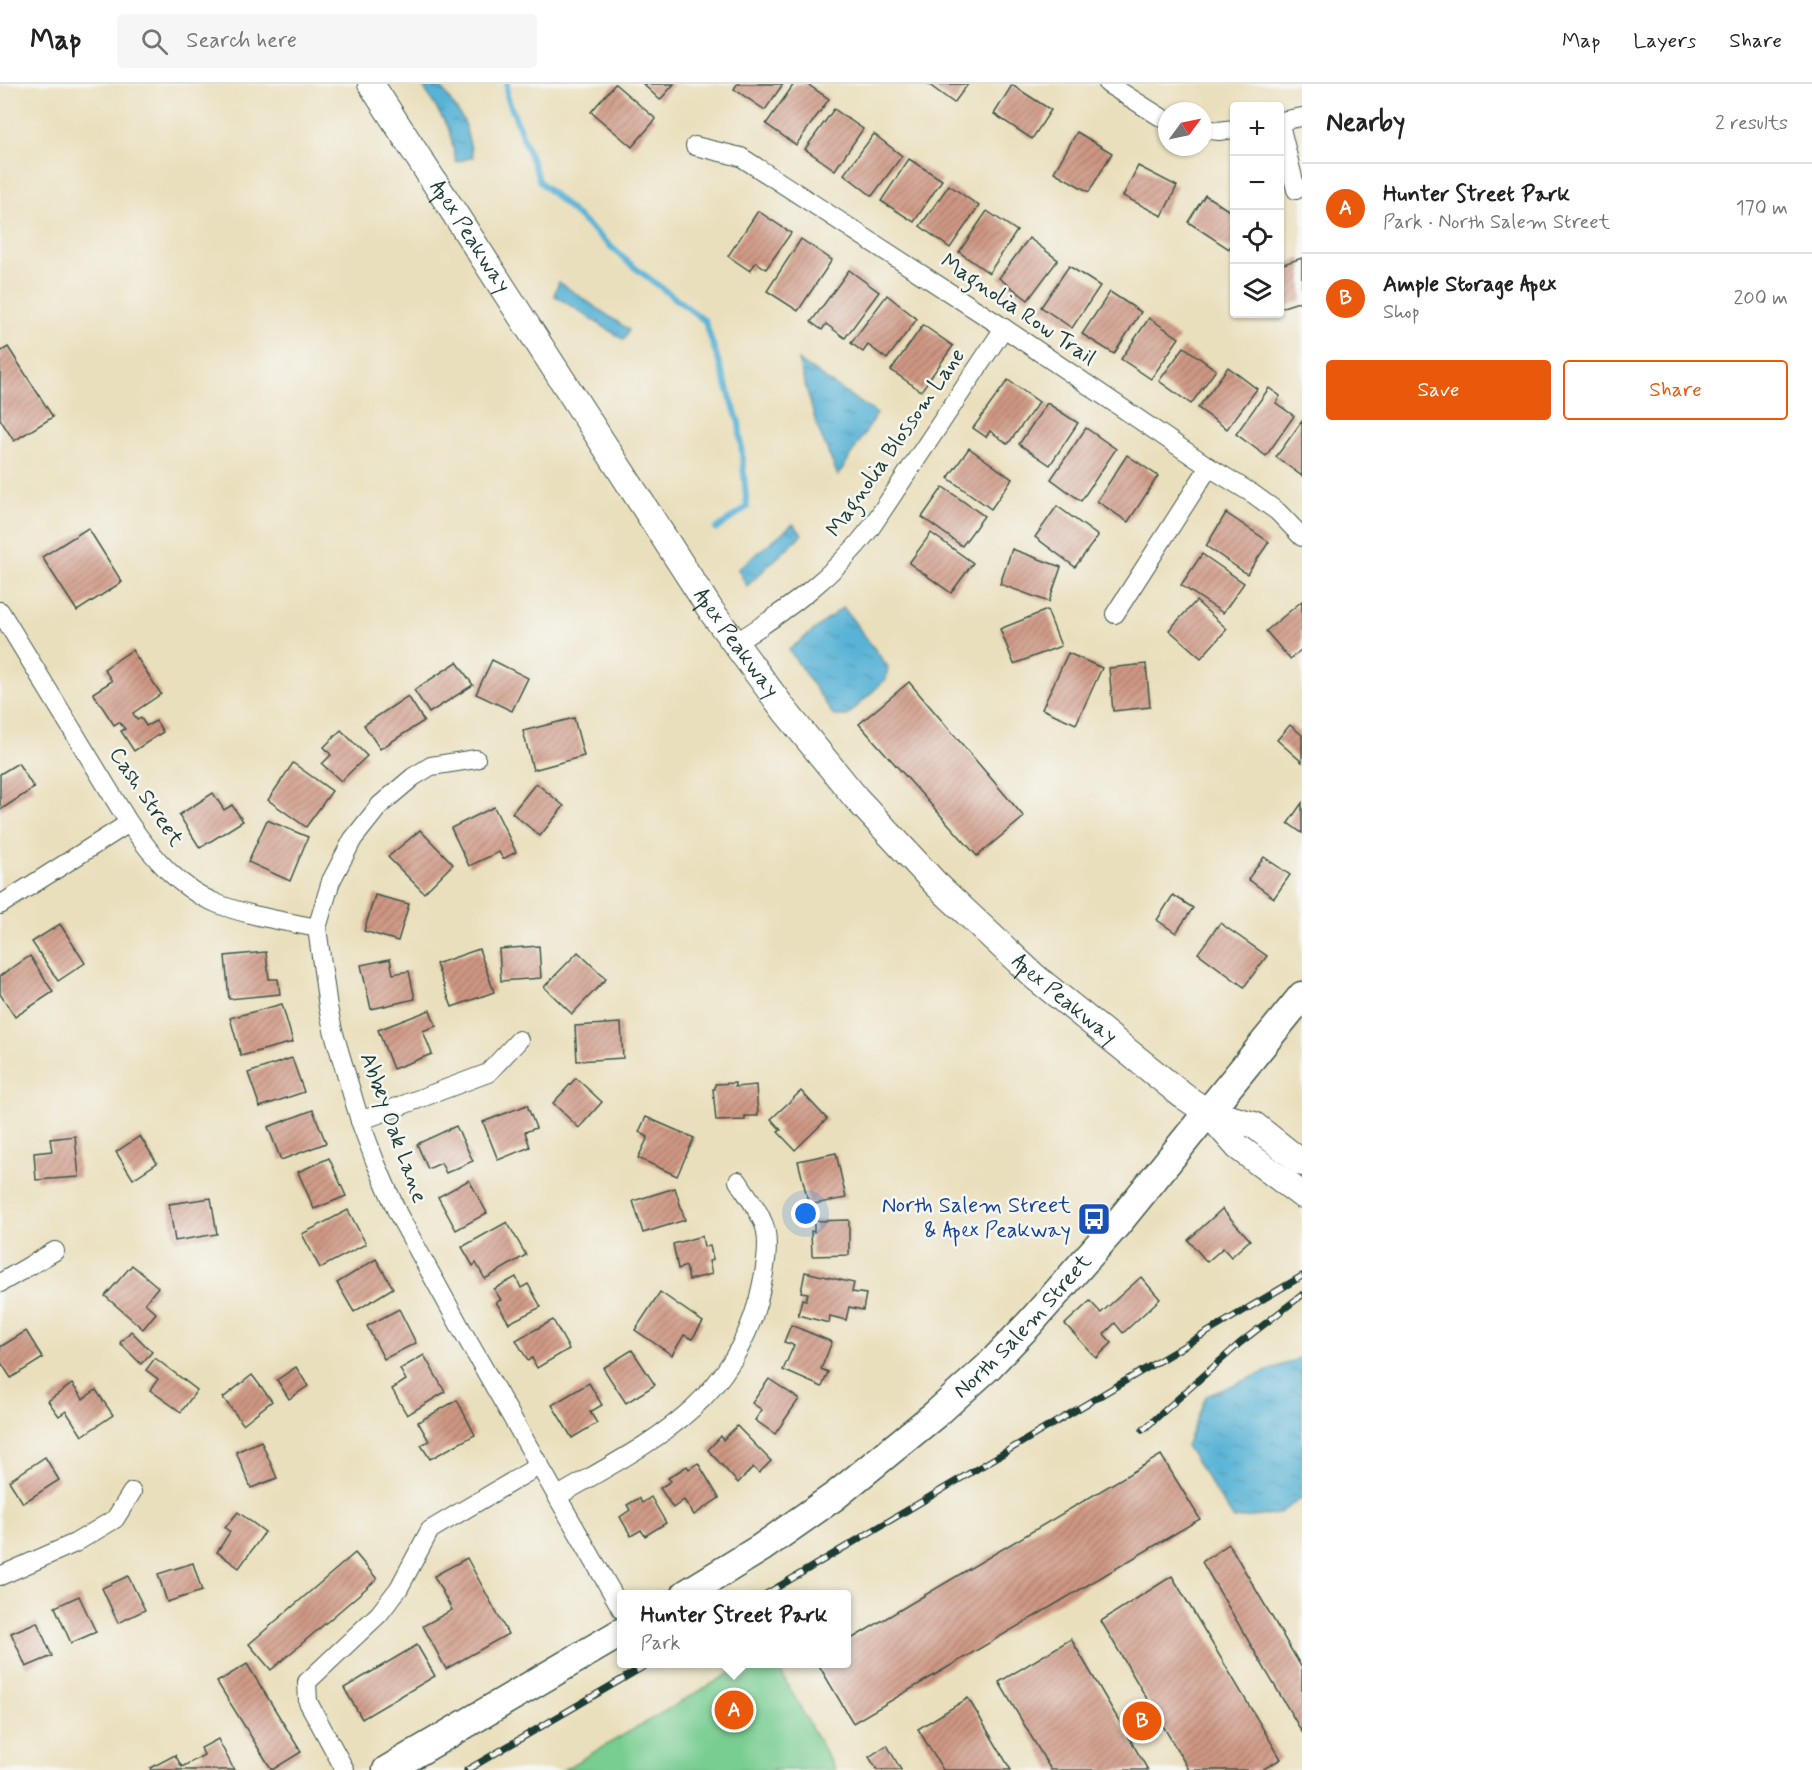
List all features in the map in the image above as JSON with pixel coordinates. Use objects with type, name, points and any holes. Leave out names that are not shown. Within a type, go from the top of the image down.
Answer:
[{"type":"main road","name":"Apex Peakway","points":[[371,84],[712,612],[785,711],[856,798],[936,884],[1035,977],[1182,1095],[1207,1112],[1238,1148],[1302,1195]]},
{"type":"main road","name":"North Salem Street","points":[[693,1590],[761,1548],[835,1496],[938,1413],[988,1366],[1030,1323],[1118,1223],[1302,996]]},
{"type":"main road","name":"Apex Peakway","points":[[1207,1112],[1254,1125],[1302,1163]]},
{"type":"main road","points":[[387,1770],[617,1634]]},
{"type":"street","points":[[1108,84],[1158,116]]},
{"type":"street","points":[[1284,122],[1302,117]]},
{"type":"street","points":[[1212,130],[1230,130]]},
{"type":"street","points":[[1284,140],[1296,190]]},
{"type":"street","name":"Magnolia Row Trail","points":[[695,146],[741,157],[1004,328],[1278,512],[1302,537]]},
{"type":"street","name":"Magnolia Blossom Lane","points":[[735,643],[788,608],[820,582],[855,548],[1004,328]]},
{"type":"street","points":[[1115,614],[1209,467]]},
{"type":"street","name":"Cash Street","points":[[0,611],[129,823],[170,873],[196,893],[216,903],[317,928]]},
{"type":"street","name":"Abbey Oak Lane","points":[[476,759],[431,766],[413,777],[380,805],[353,839],[331,881],[317,928],[324,983],[333,1030],[360,1121],[398,1214],[462,1332],[558,1496],[617,1603]]},
{"type":"street","points":[[0,905],[129,823]]},
{"type":"street","points":[[360,1121],[488,1073],[519,1040]]},
{"type":"street","points":[[558,1496],[655,1439],[677,1423],[706,1396],[739,1352],[753,1318],[764,1277],[766,1242],[764,1222],[738,1181]]},
{"type":"street","points":[[0,1284],[55,1251]]},
{"type":"street","points":[[345,1770],[308,1702],[307,1682],[379,1614],[399,1588],[430,1530],[540,1465]]},
{"type":"street","points":[[0,1576],[75,1543],[115,1518],[132,1492]]},
{"type":"green space","points":[[739,1668],[778,1668],[835,1770],[563,1770]]},
{"type":"water","points":[[420,84],[439,84],[464,121],[473,157],[456,162],[449,129]]},
{"type":"water","points":[[559,282],[629,330],[624,340],[554,295]]},
{"type":"water","points":[[798,360],[877,414],[838,476],[817,426]]},
{"type":"water","points":[[793,524],[802,534],[747,586],[738,569]]},
{"type":"water","points":[[843,607],[888,667],[886,679],[847,716],[834,716],[789,650]]},
{"type":"water","points":[[1302,1357],[1302,1498],[1278,1514],[1234,1519],[1186,1446],[1206,1396]]},
{"type":"building","points":[[615,84],[656,119],[632,147],[591,112]]},
{"type":"building","points":[[643,84],[674,84],[660,100]]},
{"type":"building","points":[[737,84],[783,84],[765,110],[734,89]]},
{"type":"building","points":[[794,84],[807,84],[829,99],[796,145],[766,124]]},
{"type":"building","points":[[928,84],[968,84],[954,103]]},
{"type":"building","points":[[1012,85],[1051,110],[1032,139],[994,114]]},
{"type":"building","points":[[834,109],[863,129],[835,170],[805,149]]},
{"type":"building","points":[[1077,132],[1112,153],[1089,192],[1054,172]]},
{"type":"building","points":[[874,134],[902,156],[872,196],[844,174]]},
{"type":"building","points":[[909,159],[942,180],[914,222],[881,201]]},
{"type":"building","points":[[1138,166],[1177,186],[1162,216],[1123,196]]},
{"type":"building","points":[[949,185],[979,206],[950,248],[920,226]]},
{"type":"building","points":[[1205,195],[1230,211],[1229,249],[1188,222]]},
{"type":"building","points":[[758,211],[791,233],[766,269],[756,262],[750,271],[728,256]]},
{"type":"building","points":[[987,211],[1017,231],[989,273],[959,252]]},
{"type":"building","points":[[1029,238],[1058,260],[1028,300],[999,278]]},
{"type":"building","points":[[801,239],[832,260],[798,311],[767,291]]},
{"type":"building","points":[[1302,258],[1302,301],[1284,307],[1284,264]]},
{"type":"building","points":[[1069,266],[1100,286],[1072,328],[1041,307]]},
{"type":"building","points":[[849,270],[879,292],[845,338],[826,324],[822,330],[811,322]]},
{"type":"building","points":[[1110,292],[1141,312],[1114,354],[1082,334]]},
{"type":"building","points":[[887,295],[917,319],[887,359],[868,345],[863,352],[851,343]]},
{"type":"building","points":[[1149,318],[1179,338],[1151,379],[1121,359]]},
{"type":"building","points":[[923,325],[953,346],[921,391],[891,370]]},
{"type":"building","points":[[8,347],[53,417],[14,441],[0,419],[0,352]]},
{"type":"building","points":[[1184,347],[1216,370],[1191,404],[1159,381]]},
{"type":"building","points":[[1228,367],[1257,389],[1227,429],[1198,408]]},
{"type":"building","points":[[1008,380],[1039,402],[1008,444],[990,431],[986,437],[973,428]]},
{"type":"building","points":[[1269,388],[1280,396],[1276,403],[1294,416],[1266,456],[1236,434]]},
{"type":"building","points":[[1047,403],[1078,423],[1050,465],[1019,444]]},
{"type":"building","points":[[1302,421],[1302,476],[1276,457]]},
{"type":"building","points":[[1086,428],[1116,449],[1081,501],[1051,479]]},
{"type":"building","points":[[969,448],[1012,479],[991,509],[948,478]]},
{"type":"building","points":[[1127,455],[1158,476],[1128,522],[1097,501]]},
{"type":"building","points":[[943,487],[984,516],[962,546],[922,517]]},
{"type":"building","points":[[1057,506],[1098,536],[1075,567],[1035,537]]},
{"type":"building","points":[[1226,513],[1269,542],[1247,574],[1206,546]]},
{"type":"building","points":[[88,528],[122,582],[77,611],[42,557]]},
{"type":"building","points":[[931,533],[973,563],[951,593],[909,563]]},
{"type":"building","points":[[1012,549],[1061,567],[1049,602],[1000,584]]},
{"type":"building","points":[[1202,554],[1244,583],[1223,613],[1181,585]]},
{"type":"building","points":[[1196,601],[1227,629],[1201,658],[1169,630]]},
{"type":"building","points":[[1302,601],[1302,649],[1290,659],[1266,631]]},
{"type":"building","points":[[1047,610],[1061,646],[1014,664],[1000,629]]},
{"type":"building","points":[[132,650],[161,694],[133,713],[137,720],[141,718],[146,726],[156,721],[163,732],[134,751],[121,731],[125,729],[119,722],[114,725],[93,693],[112,681],[104,669]]},
{"type":"building","points":[[1068,653],[1102,668],[1076,724],[1042,709]]},
{"type":"building","points":[[492,660],[528,678],[512,711],[476,694]]},
{"type":"building","points":[[457,662],[473,685],[429,713],[414,690]]},
{"type":"building","points":[[1146,664],[1150,707],[1113,711],[1109,668]]},
{"type":"building","points":[[909,682],[1024,817],[977,856],[859,724]]},
{"type":"building","points":[[408,696],[424,721],[380,749],[364,725]]},
{"type":"building","points":[[574,718],[584,756],[533,770],[523,731]]},
{"type":"building","points":[[1290,725],[1302,735],[1302,762],[1277,740]]},
{"type":"building","points":[[341,730],[367,756],[341,781],[322,764],[331,755],[324,747]]},
{"type":"building","points":[[18,763],[34,788],[0,810],[0,774]]},
{"type":"building","points":[[293,763],[332,791],[306,827],[268,800]]},
{"type":"building","points":[[536,783],[564,806],[540,836],[512,813]]},
{"type":"building","points":[[213,793],[224,810],[232,805],[243,821],[200,848],[179,815]]},
{"type":"building","points":[[1302,803],[1302,833],[1288,823]]},
{"type":"building","points":[[494,807],[516,852],[503,859],[499,852],[469,866],[451,828]]},
{"type":"building","points":[[267,820],[308,837],[290,881],[248,862]]},
{"type":"building","points":[[420,830],[453,864],[424,893],[388,857]]},
{"type":"building","points":[[1264,857],[1290,875],[1274,898],[1248,879]]},
{"type":"building","points":[[375,895],[409,904],[398,941],[364,931]]},
{"type":"building","points":[[1173,895],[1193,908],[1176,933],[1157,920]]},
{"type":"building","points":[[1220,923],[1267,956],[1244,987],[1198,953]]},
{"type":"building","points":[[60,924],[85,963],[58,981],[32,942]]},
{"type":"building","points":[[539,946],[541,978],[501,981],[499,949]]},
{"type":"building","points":[[479,949],[494,992],[452,1007],[436,964]]},
{"type":"building","points":[[266,952],[269,979],[278,979],[280,994],[229,999],[225,956]]},
{"type":"building","points":[[578,952],[606,979],[572,1014],[544,987]]},
{"type":"building","points":[[30,956],[53,992],[15,1017],[0,994],[0,976]]},
{"type":"building","points":[[390,959],[393,974],[409,971],[415,999],[371,1009],[361,965]]},
{"type":"building","points":[[282,1004],[293,1042],[241,1056],[230,1018]]},
{"type":"building","points":[[430,1010],[436,1026],[423,1031],[432,1054],[393,1069],[378,1030]]},
{"type":"building","points":[[621,1023],[623,1058],[577,1061],[575,1026]]},
{"type":"building","points":[[292,1058],[304,1092],[260,1107],[248,1073]]},
{"type":"building","points":[[576,1078],[602,1102],[579,1128],[553,1103]]},
{"type":"building","points":[[735,1083],[735,1087],[756,1085],[758,1116],[745,1116],[745,1120],[716,1121],[713,1089],[715,1089],[715,1084]]},
{"type":"building","points":[[801,1091],[827,1119],[795,1150],[778,1132],[781,1130],[771,1119]]},
{"type":"building","points":[[527,1105],[536,1128],[525,1132],[530,1147],[498,1160],[483,1122]]},
{"type":"building","points":[[313,1110],[326,1143],[281,1160],[268,1127]]},
{"type":"building","points":[[646,1117],[694,1138],[677,1176],[638,1158],[648,1137],[639,1132]]},
{"type":"building","points":[[456,1126],[473,1161],[446,1173],[441,1163],[428,1169],[417,1144]]},
{"type":"building","points":[[75,1136],[79,1177],[36,1180],[34,1153],[52,1151],[50,1139]]},
{"type":"building","points":[[140,1136],[157,1163],[133,1179],[116,1152]]},
{"type":"building","points":[[836,1153],[846,1198],[809,1205],[798,1161]]},
{"type":"building","points":[[329,1158],[346,1196],[314,1209],[298,1172]]},
{"type":"building","points":[[469,1180],[487,1213],[456,1230],[438,1197]]},
{"type":"building","points":[[675,1188],[685,1220],[643,1233],[633,1201]]},
{"type":"building","points":[[211,1198],[217,1234],[175,1241],[169,1204]]},
{"type":"building","points":[[1222,1209],[1250,1240],[1231,1257],[1223,1248],[1207,1262],[1188,1240]]},
{"type":"building","points":[[348,1210],[366,1244],[320,1268],[302,1234]]},
{"type":"building","points":[[849,1220],[849,1255],[812,1256],[811,1231],[814,1232],[814,1221]]},
{"type":"building","points":[[507,1222],[526,1255],[485,1279],[476,1263],[473,1266],[462,1247]]},
{"type":"building","points":[[702,1236],[704,1247],[710,1246],[713,1260],[709,1261],[712,1274],[689,1280],[686,1266],[678,1269],[673,1244]]},
{"type":"building","points":[[376,1259],[393,1288],[354,1312],[337,1283]]},
{"type":"building","points":[[132,1265],[158,1287],[145,1303],[156,1313],[143,1329],[105,1296]]},
{"type":"building","points":[[805,1272],[854,1283],[852,1292],[866,1294],[863,1310],[849,1307],[846,1320],[830,1316],[829,1323],[798,1315],[802,1299],[806,1300],[808,1293],[801,1292]]},
{"type":"building","points":[[516,1277],[521,1288],[528,1284],[541,1307],[509,1323],[496,1302],[501,1300],[494,1289]]},
{"type":"building","points":[[1141,1277],[1160,1299],[1123,1333],[1115,1323],[1104,1334],[1112,1343],[1096,1358],[1065,1324],[1090,1301],[1101,1313]]},
{"type":"building","points":[[660,1292],[703,1322],[692,1339],[684,1335],[672,1355],[635,1330]]},
{"type":"building","points":[[399,1309],[416,1343],[384,1359],[367,1326]]},
{"type":"building","points":[[553,1320],[569,1349],[537,1368],[532,1358],[528,1361],[516,1340]]},
{"type":"building","points":[[791,1325],[832,1342],[821,1369],[828,1372],[822,1387],[783,1370],[794,1345],[784,1342]]},
{"type":"building","points":[[26,1331],[43,1358],[11,1378],[0,1361],[0,1347]]},
{"type":"building","points":[[131,1331],[152,1352],[141,1364],[120,1343]]},
{"type":"building","points":[[632,1350],[655,1385],[626,1403],[603,1368]]},
{"type":"building","points":[[424,1355],[445,1392],[407,1415],[392,1389],[406,1380],[400,1369]]},
{"type":"building","points":[[155,1358],[197,1390],[181,1412],[150,1390],[158,1379],[146,1370]]},
{"type":"building","points":[[296,1367],[308,1386],[289,1399],[277,1380]]},
{"type":"building","points":[[252,1375],[272,1401],[243,1424],[223,1398]]},
{"type":"building","points":[[769,1379],[799,1399],[775,1434],[755,1420],[762,1410],[752,1403]]},
{"type":"building","points":[[589,1383],[602,1405],[590,1412],[597,1423],[572,1438],[552,1405]]},
{"type":"building","points":[[72,1384],[83,1399],[96,1390],[113,1415],[82,1436],[66,1411],[59,1416],[48,1401]]},
{"type":"building","points":[[457,1400],[475,1435],[430,1459],[421,1445],[429,1441],[418,1422]]},
{"type":"building","points":[[737,1426],[771,1461],[759,1473],[753,1467],[738,1483],[708,1450],[721,1436],[723,1440]]},
{"type":"building","points":[[261,1441],[277,1478],[251,1488],[236,1452]]},
{"type":"building","points":[[1161,1455],[1200,1519],[853,1723],[820,1668],[851,1668],[851,1639]]},
{"type":"building","points":[[45,1457],[59,1480],[23,1503],[9,1481]]},
{"type":"building","points":[[698,1463],[719,1498],[694,1515],[684,1500],[673,1508],[660,1488],[671,1481],[668,1478],[687,1466],[689,1469]]},
{"type":"building","points":[[651,1497],[666,1523],[645,1536],[641,1530],[631,1536],[620,1517],[630,1510],[627,1505],[639,1498],[642,1503]]},
{"type":"building","points":[[238,1512],[265,1532],[239,1568],[217,1552],[230,1532],[225,1528]]},
{"type":"building","points":[[1229,1544],[1302,1668],[1302,1732],[1202,1562]]},
{"type":"building","points":[[355,1553],[377,1579],[271,1670],[249,1644]]},
{"type":"building","points":[[467,1558],[508,1634],[446,1669],[423,1626],[452,1610],[434,1576]]},
{"type":"building","points":[[193,1563],[202,1591],[167,1602],[158,1574]]},
{"type":"building","points":[[128,1576],[145,1610],[118,1623],[102,1588]]},
{"type":"building","points":[[1172,1576],[1281,1759],[1262,1770],[1189,1770],[1101,1621]]},
{"type":"building","points":[[79,1596],[96,1632],[71,1643],[55,1607]]},
{"type":"building","points":[[37,1622],[52,1656],[26,1667],[11,1633]]},
{"type":"building","points":[[1071,1639],[1148,1770],[1051,1770],[999,1682]]},
{"type":"building","points":[[417,1645],[435,1676],[362,1719],[344,1688]]},
{"type":"building","points":[[247,1664],[301,1752],[272,1770],[217,1682]]},
{"type":"building","points":[[968,1698],[1011,1770],[943,1770],[918,1729]]},
{"type":"building","points":[[218,1739],[234,1770],[151,1770],[150,1768],[175,1755],[182,1767],[204,1755],[201,1748]]},
{"type":"building","points":[[887,1745],[901,1770],[877,1770],[869,1757]]},
{"type":"waterway","points":[[507,84],[507,96],[540,182],[629,263],[705,321],[739,423],[747,507],[716,529]]},
{"type":"railway","points":[[773,1590],[1302,1276]]},
{"type":"railway","points":[[1143,1430],[1240,1343],[1302,1295]]},
{"type":"railway","points":[[467,1770],[641,1668]]},
{"type":"place","name":"North Salem Street & Apex Peakway","points":[[1094,1219]]},
{"type":"place","name":"Hunter Street Park","points":[[734,1710]]},
{"type":"place","name":"Ample Storage Apex","points":[[1142,1721]]}]
